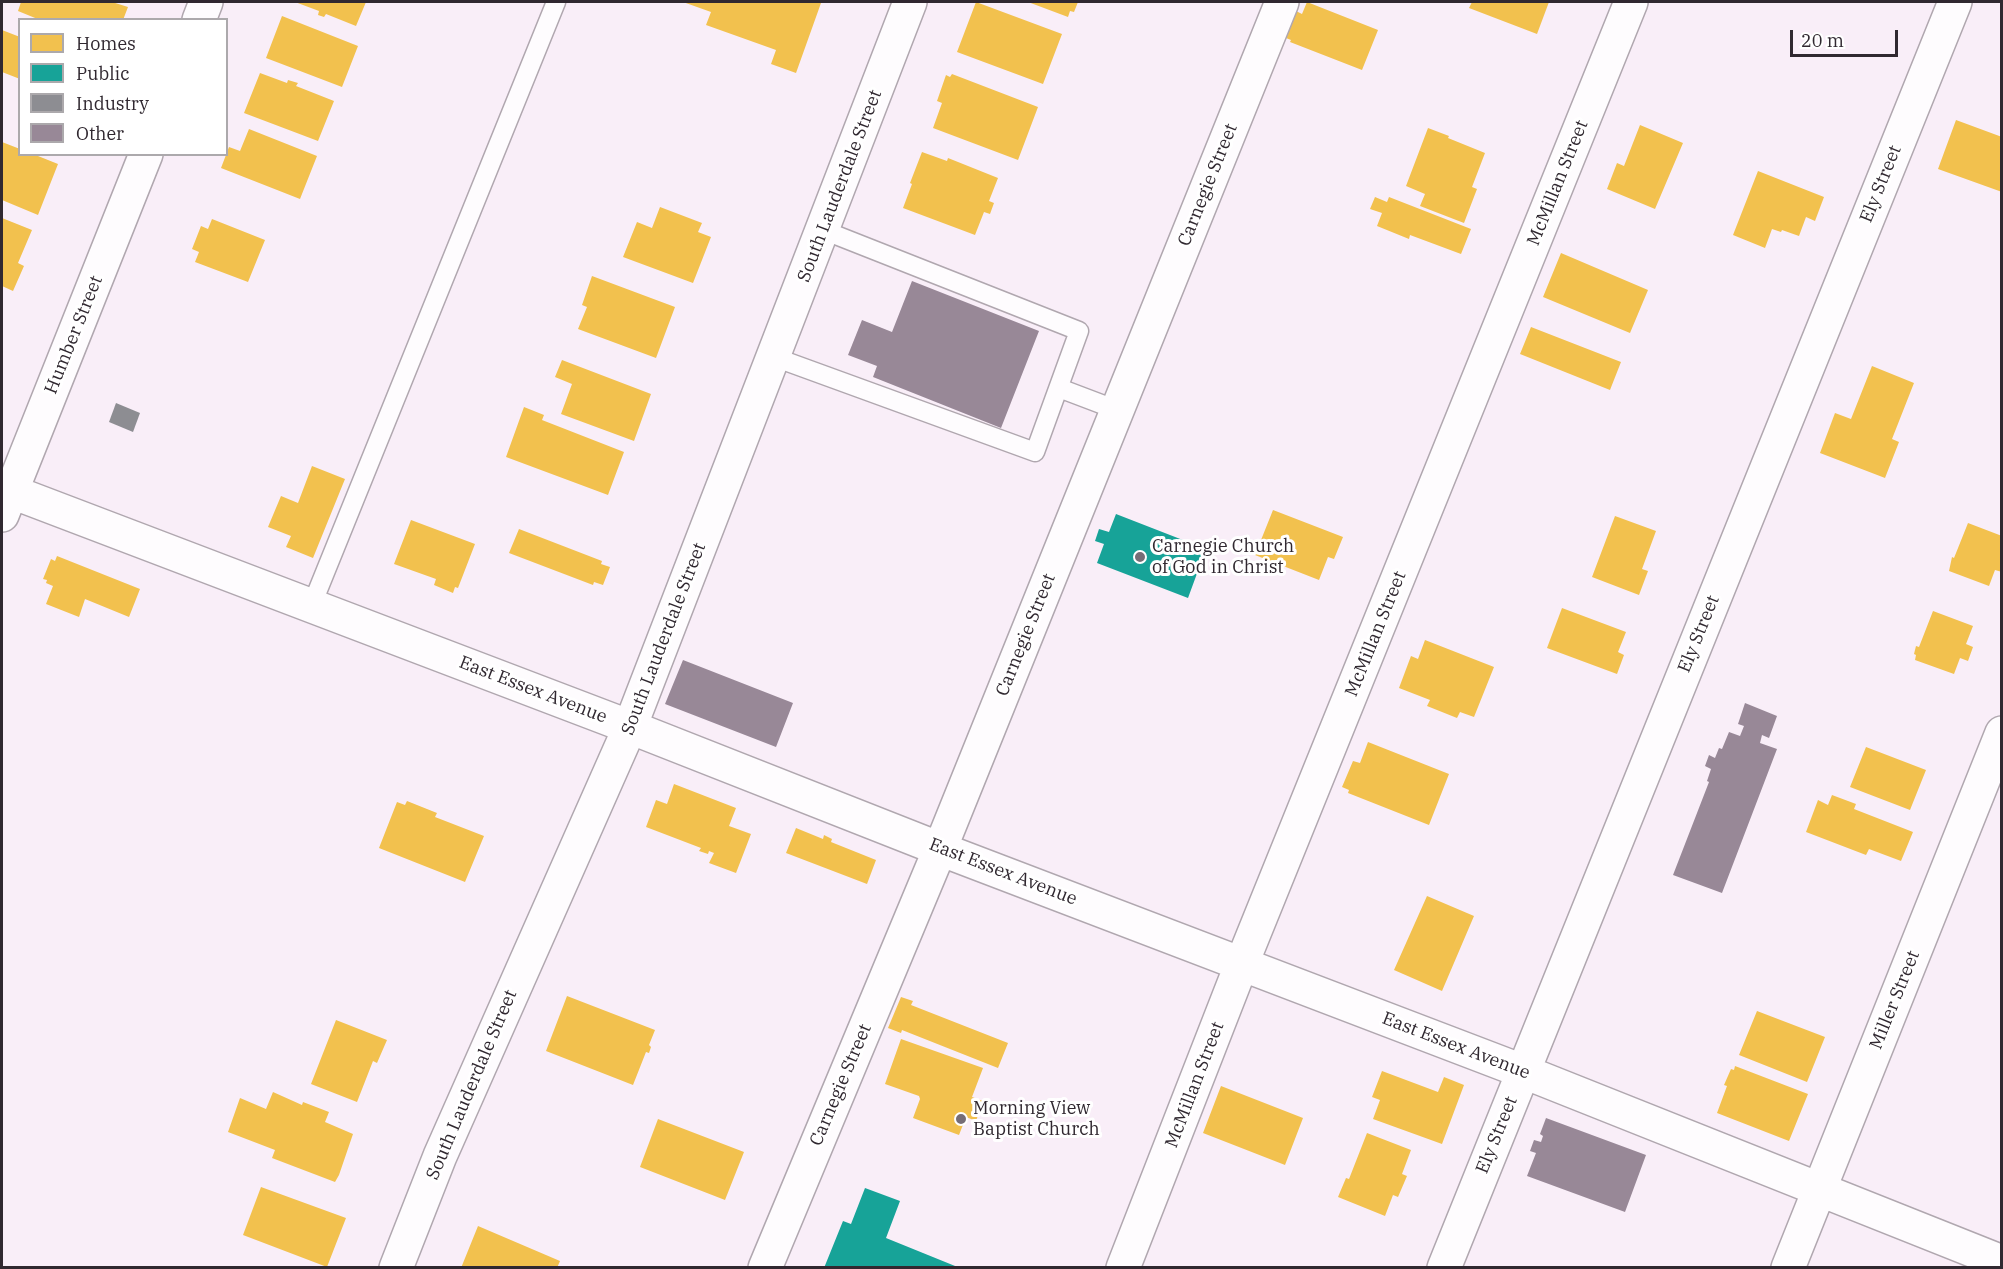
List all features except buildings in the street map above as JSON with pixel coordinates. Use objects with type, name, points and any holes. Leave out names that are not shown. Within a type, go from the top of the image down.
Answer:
[{"type":"street","points":[[200,18],[206,2]]},
{"type":"street","name":"South Lauderdale Street","points":[[396,1268],[440,1156],[630,727],[910,2]]},
{"type":"street","name":"Carnegie Street","points":[[765,1268],[940,849],[1282,2]]},
{"type":"street","name":"McMillan Street","points":[[1123,1268],[1242,963],[1631,2]]},
{"type":"street","name":"Ely Street","points":[[1444,1268],[1955,2]]},
{"type":"street","name":"Humber Street","points":[[5,498],[145,156]]},
{"type":"street","name":"East Essex Avenue","points":[[5,498],[311,607],[630,727],[940,849],[1522,1071],[2001,1262]]},
{"type":"street","name":"Miller Street","points":[[1788,1268],[2001,733]]},
{"type":"lane","points":[[311,607],[556,2]]},
{"type":"lane","points":[[774,357],[1035,452],[1079,331],[823,230]]},
{"type":"lane","points":[[1059,388],[1117,410]]},
{"type":"place","name":"Carnegie Church of God in Christ","points":[[1140,557]]},
{"type":"place","name":"Morning View Baptist Church","points":[[961,1119]]}]
